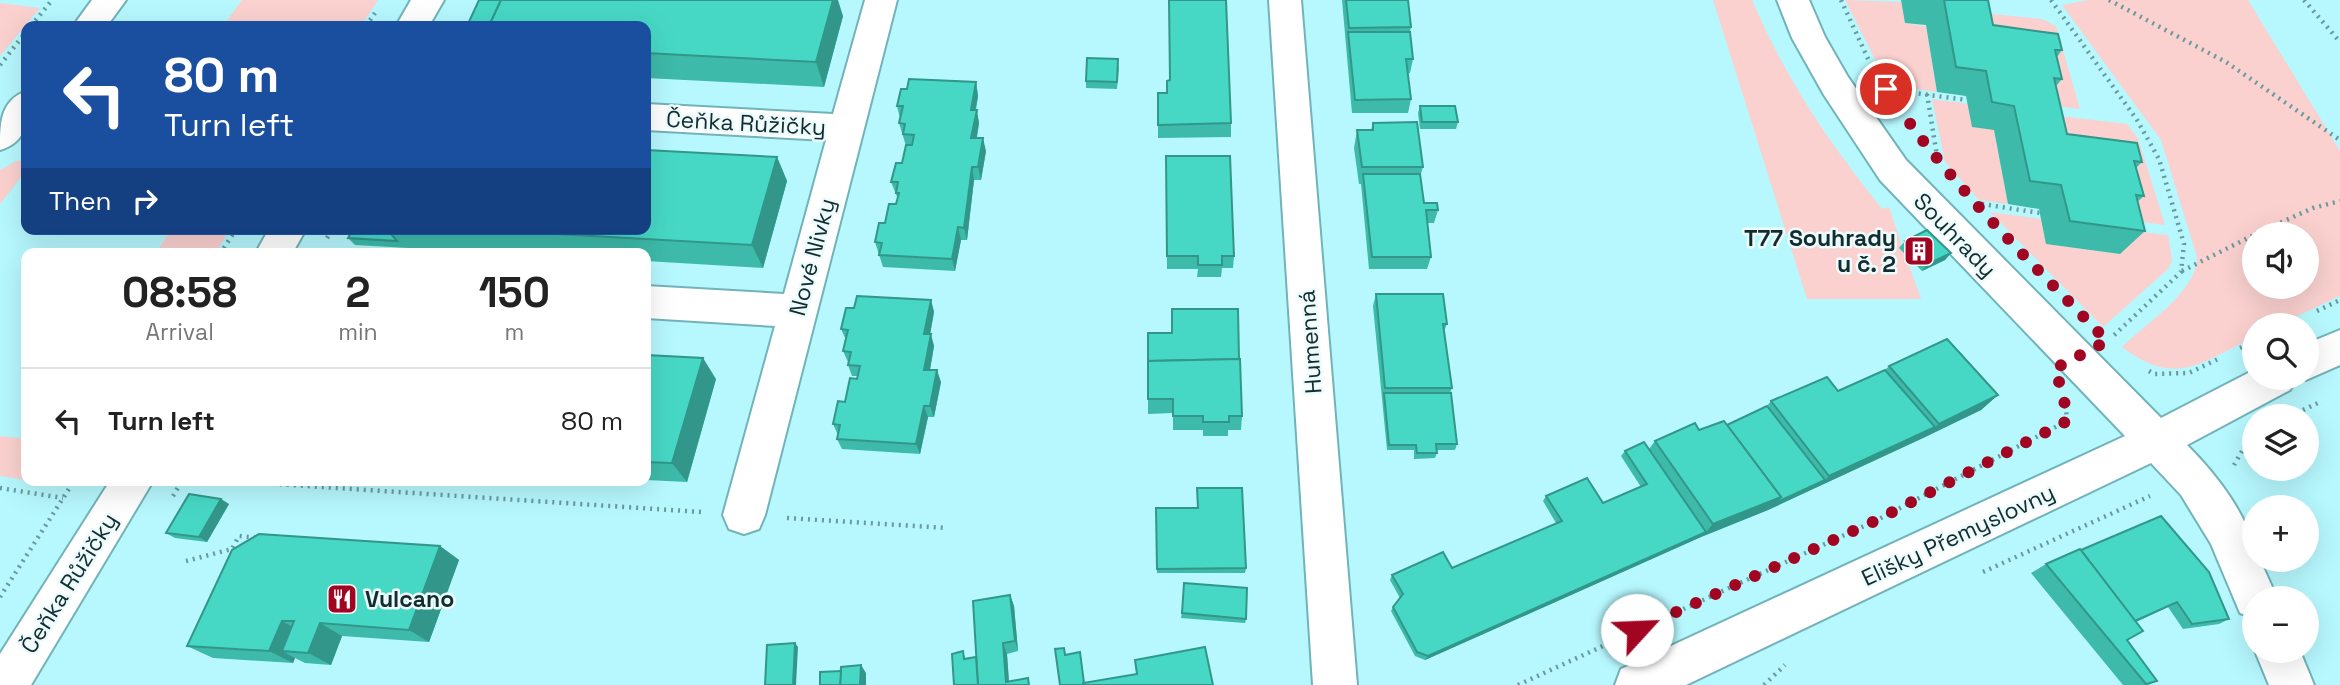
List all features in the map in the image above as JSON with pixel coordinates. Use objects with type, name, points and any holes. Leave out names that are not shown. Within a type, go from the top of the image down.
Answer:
[{"type":"street","points":[[93,21],[110,0]]},
{"type":"street","points":[[415,21],[428,0]]},
{"type":"street","name":"Nové Nivky","points":[[744,515],[881,0]]},
{"type":"street","name":"Humenná","points":[[1285,0],[1335,685]]},
{"type":"street","name":"Souhrady","points":[[1793,0],[1836,86],[1893,170],[2196,482],[2227,532],[2250,586]]},
{"type":"street","points":[[0,137],[21,110]]},
{"type":"street","name":"Čeňka Růžičky","points":[[651,117],[846,128]]},
{"type":"street","points":[[651,302],[798,311]]},
{"type":"street","points":[[2319,357],[2340,347]]},
{"type":"street","name":"Elišky Přemyslovny","points":[[1637,685],[2157,441],[2252,390]]},
{"type":"street","name":"Čeňka Růžičky","points":[[6,685],[129,486]]},
{"type":"street","points":[[2282,663],[2291,685]]},
{"type":"path","points":[[47,0],[52,0]]},
{"type":"path","points":[[35,21],[52,0]]},
{"type":"path","points":[[1841,0],[1872,68]]},
{"type":"path","points":[[2051,0],[2137,120],[2159,159],[2184,244],[2181,272]]},
{"type":"path","points":[[2109,0],[2226,62],[2340,140]]},
{"type":"path","points":[[2304,0],[2340,42]]},
{"type":"path","points":[[0,65],[21,38]]},
{"type":"path","points":[[1879,79],[1892,98]]},
{"type":"path","points":[[1886,89],[1967,100]]},
{"type":"path","points":[[1927,94],[1937,156]]},
{"type":"path","points":[[1926,143],[1944,165]]},
{"type":"path","points":[[2282,222],[2313,208],[2340,201]]},
{"type":"path","points":[[1974,202],[1983,212]]},
{"type":"path","points":[[2116,348],[2107,341],[2181,272],[2242,241]]},
{"type":"path","points":[[2232,352],[2242,347]]},
{"type":"path","points":[[2144,367],[2154,374],[2189,373],[2221,358]]},
{"type":"path","points":[[1518,685],[1875,521],[2067,421],[2063,392],[2054,369],[2076,359]]},
{"type":"path","points":[[2316,404],[2328,398]]},
{"type":"path","points":[[0,597],[71,486]]},
{"type":"path","points":[[306,486],[947,528]]},
{"type":"path","points":[[0,488],[63,498]]},
{"type":"path","points":[[186,561],[232,549],[239,536],[256,536],[263,546]]},
{"type":"shaded area","points":[[242,0],[378,0],[364,21],[227,21]]},
{"type":"shaded area","points":[[1713,0],[1752,0],[1779,57],[1826,134],[1882,209],[1889,207],[1902,246],[1900,248],[1905,254],[1921,299],[1807,299]]},
{"type":"shaded area","points":[[1845,0],[1902,2],[1905,23],[1926,26],[1937,92],[1888,85]]},
{"type":"shaded area","points":[[2089,0],[2248,0],[2340,151],[2340,296],[2304,313],[2242,313],[2242,343],[2188,367],[2173,369],[2158,366],[2122,347],[2180,295],[2195,270],[2197,257],[2161,140],[2062,5]]},
{"type":"shaded area","points":[[0,3],[40,8],[29,21],[21,21],[21,31],[0,56]]},
{"type":"shaded area","points":[[1966,11],[2042,19],[2056,26],[2080,109],[2041,104]]},
{"type":"shaded area","points":[[1932,99],[1968,104],[1994,130],[2008,204],[1979,200],[1945,162]]},
{"type":"shaded area","points":[[2035,113],[2127,124],[2138,138],[2165,225],[2119,219]]},
{"type":"shaded area","points":[[21,160],[21,177],[0,204],[0,170]]},
{"type":"shaded area","points":[[1990,212],[2041,219],[2047,244],[2119,254],[2113,229],[2168,235],[2172,260],[2169,268],[2103,327]]},
{"type":"shaded area","points":[[168,235],[226,235],[219,248],[159,248]]},
{"type":"shaded area","points":[[0,436],[21,438],[21,479],[0,476]]},
{"type":"building","points":[[479,0],[501,0],[491,21],[469,21]]},
{"type":"building","points":[[501,0],[833,0],[816,62],[651,53],[651,21],[491,21]]},
{"type":"building","points":[[1169,0],[1226,0],[1231,123],[1158,125],[1158,93],[1167,93],[1167,81],[1170,80]]},
{"type":"building","points":[[1346,0],[1408,0],[1411,27],[1349,28]]},
{"type":"building","points":[[1944,0],[1988,0],[1993,25],[2058,34],[2062,50],[2055,50],[2062,79],[2054,78],[2067,134],[2137,143],[2142,162],[2134,161],[2144,196],[2136,195],[2145,231],[2070,221],[2061,185],[2030,181],[2014,106],[1992,102],[1986,71],[1956,67]]},
{"type":"building","points":[[1348,32],[1410,32],[1413,59],[1406,59],[1411,99],[1355,100]]},
{"type":"building","points":[[1087,58],[1118,59],[1117,82],[1086,81]]},
{"type":"building","points":[[909,79],[976,82],[971,110],[977,110],[971,138],[983,138],[978,167],[972,167],[964,228],[958,227],[952,259],[879,255],[882,243],[875,242],[879,223],[885,223],[889,204],[896,204],[899,193],[896,193],[898,182],[891,182],[896,163],[902,163],[906,145],[912,145],[914,135],[903,134],[905,124],[899,123],[903,106],[897,106],[901,89],[907,89]]},
{"type":"building","points":[[1420,106],[1455,106],[1458,122],[1422,122]]},
{"type":"building","points":[[1417,122],[1423,167],[1362,167],[1357,130],[1373,130],[1373,123]]},
{"type":"building","points":[[651,150],[777,157],[752,245],[574,235],[651,235]]},
{"type":"building","points":[[1166,156],[1230,156],[1234,256],[1222,256],[1222,265],[1198,265],[1198,256],[1167,256]]},
{"type":"building","points":[[1363,174],[1420,174],[1424,203],[1437,203],[1438,210],[1426,210],[1431,257],[1372,257]]},
{"type":"building","points":[[1927,230],[1951,253],[1928,264],[1905,241]]},
{"type":"building","points":[[350,235],[392,235],[397,241],[348,238]]},
{"type":"building","points":[[1376,294],[1443,294],[1447,324],[1443,324],[1452,388],[1385,388]]},
{"type":"building","points":[[857,296],[931,300],[924,334],[931,334],[924,370],[937,370],[930,406],[924,406],[916,444],[837,439],[840,425],[833,424],[838,401],[845,402],[850,378],[857,379],[860,366],[848,365],[851,352],[843,351],[848,330],[841,329],[846,308],[854,308]]},
{"type":"building","points":[[1172,309],[1238,309],[1239,359],[1148,361],[1148,333],[1172,333]]},
{"type":"building","points":[[1947,339],[1998,395],[1939,424],[1889,366]]},
{"type":"building","points":[[651,355],[703,358],[672,463],[651,462]]},
{"type":"building","points":[[1240,359],[1242,416],[1229,416],[1229,422],[1203,422],[1203,416],[1173,416],[1173,399],[1148,399],[1148,361]]},
{"type":"building","points":[[1885,370],[1935,427],[1829,476],[1771,401],[1827,377],[1838,391]]},
{"type":"building","points":[[1384,393],[1451,393],[1457,444],[1436,444],[1437,453],[1417,453],[1416,445],[1389,445]]},
{"type":"building","points":[[1767,406],[1825,480],[1773,504],[1781,497],[1727,425]]},
{"type":"building","points":[[1724,421],[1781,497],[1713,524],[1655,441],[1695,423],[1699,430]]},
{"type":"building","points":[[1644,442],[1706,532],[1428,656],[1417,652],[1393,607],[1403,594],[1392,575],[1443,552],[1452,568],[1562,521],[1546,496],[1587,478],[1603,503],[1647,484],[1625,451]]},
{"type":"building","points":[[1197,488],[1242,488],[1246,568],[1157,569],[1156,508],[1198,508]]},
{"type":"building","points":[[189,494],[221,499],[199,537],[166,533]]},
{"type":"building","points":[[2161,516],[2209,572],[2229,619],[2192,624],[2177,602],[2135,621],[2081,550]]},
{"type":"building","name":"Vulcano","points":[[259,534],[440,546],[409,630],[320,623],[308,653],[282,651],[294,621],[282,621],[269,651],[187,646],[232,550]]},
{"type":"building","points":[[2080,549],[2143,631],[2127,640],[2157,681],[2146,684],[2046,564]]},
{"type":"building","points":[[1184,583],[1247,588],[1246,619],[1182,613]]},
{"type":"building","points":[[1010,595],[1015,641],[1003,643],[1006,682],[1028,678],[1029,685],[978,685],[973,601]]},
{"type":"building","points":[[795,643],[793,685],[765,685],[767,645]]},
{"type":"building","points":[[1205,647],[1213,685],[1083,685],[1137,674],[1135,660]]},
{"type":"building","points":[[1064,648],[1065,655],[1080,652],[1083,685],[1060,685],[1055,649]]},
{"type":"building","points":[[963,651],[964,659],[976,657],[978,685],[954,685],[952,654]]},
{"type":"building","points":[[861,665],[860,685],[840,685],[841,667]]},
{"type":"building","points":[[841,671],[840,685],[820,685],[820,672]]},
{"type":"place","name":"T77 Souhrady u č. 2","points":[[1919,251]]},
{"type":"place","name":"Vulcano","points":[[342,599]]},
{"type":"route","points":[[1637,630],[1875,521],[2067,421],[2063,392],[2054,369],[2107,341],[1974,202],[1905,117],[1886,89]]}]
